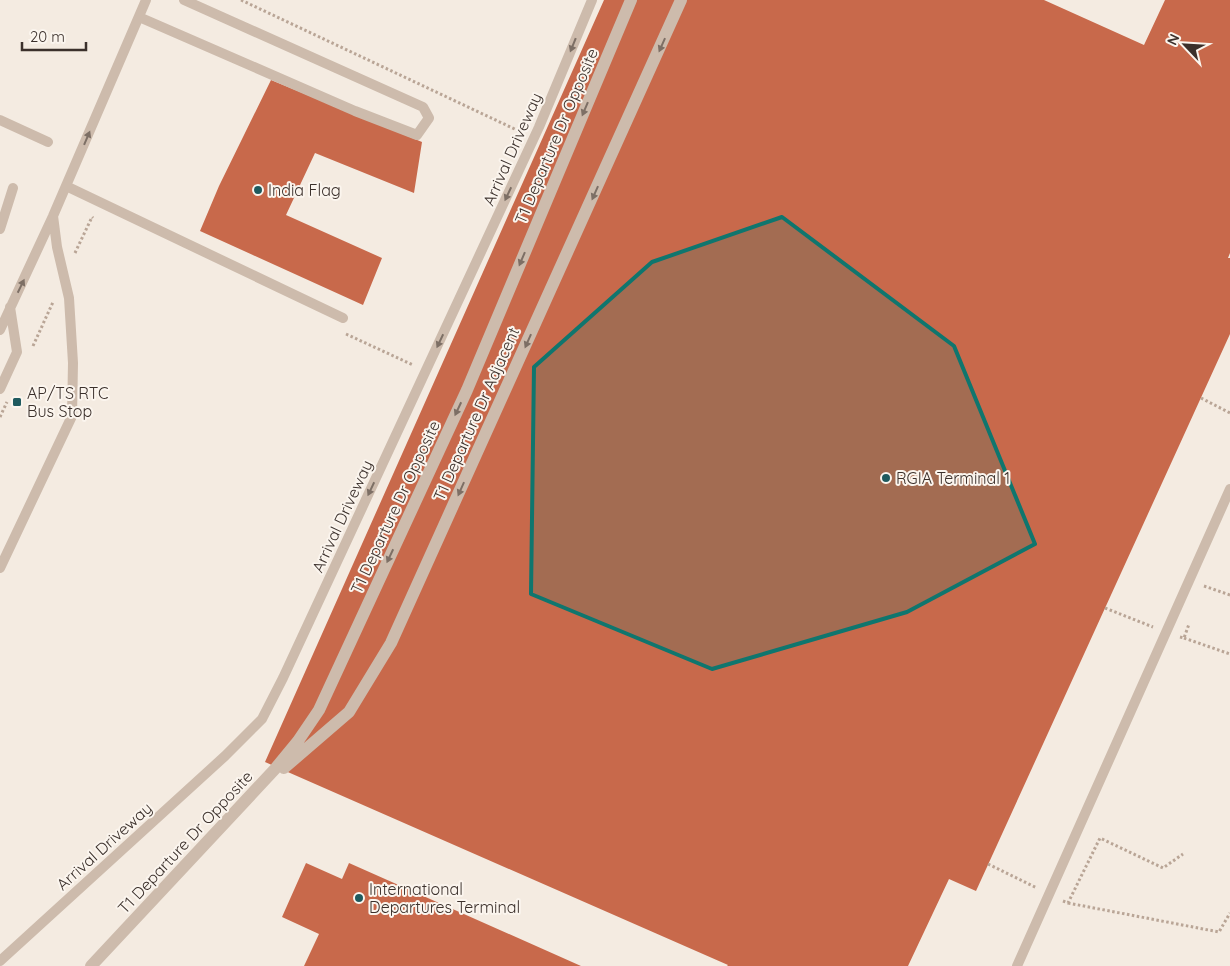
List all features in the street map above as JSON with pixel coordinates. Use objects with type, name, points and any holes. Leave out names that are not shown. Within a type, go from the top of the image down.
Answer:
[{"type":"street","name":"T1 Departure Dr Opposite","points":[[91,966],[244,802],[298,741],[319,710],[467,390],[631,0]]},
{"type":"street","name":"T1 Departure Dr Adjacent","points":[[244,802],[349,712],[391,642],[681,0]]},
{"type":"lane","points":[[0,330],[54,216],[146,0]]},
{"type":"lane","points":[[139,17],[417,136],[429,118],[423,107],[184,0]]},
{"type":"lane","name":"Arrival Driveway","points":[[0,960],[226,756],[262,718],[292,660],[534,138],[592,0]]},
{"type":"lane","points":[[0,120],[48,142]]},
{"type":"lane","points":[[66,186],[343,318]]},
{"type":"lane","points":[[0,229],[13,188]]},
{"type":"lane","points":[[0,568],[72,416],[73,362],[69,298],[54,232],[54,216]]},
{"type":"lane","points":[[0,389],[17,352],[10,307]]},
{"type":"lane","points":[[1017,966],[1230,489]]},
{"type":"path","points":[[241,0],[534,138]]},
{"type":"path","points":[[32,347],[92,217],[101,221]]},
{"type":"path","points":[[345,333],[426,371]]},
{"type":"path","points":[[1201,398],[1230,413]]},
{"type":"path","points":[[0,417],[8,400]]},
{"type":"path","points":[[1184,638],[1230,654]]},
{"type":"path","points":[[1068,903],[1100,838],[1162,868],[1183,854]]},
{"type":"path","points":[[988,864],[1041,890]]},
{"type":"path","points":[[1059,899],[1068,903],[1219,932],[1230,913]]},
{"type":"highlighted area","points":[[782,217],[954,346],[1035,544],[907,612],[712,669],[531,594],[534,367],[652,262]]},
{"type":"building","name":"RGIA Terminal 1","points":[[604,0],[1044,0],[1144,45],[1165,0],[1230,0],[1230,253],[1228,258],[1230,258],[1230,334],[976,891],[949,879],[908,966],[727,966],[265,762]]},
{"type":"building","name":"India Flag","points":[[271,80],[422,142],[414,193],[315,153],[286,215],[382,258],[363,305],[200,231],[219,186]]},
{"type":"building","name":"International Departures Terminal","points":[[306,863],[342,879],[349,863],[581,966],[304,966],[319,934],[282,917]]},
{"type":"place","name":"India Flag","points":[[258,190]]},
{"type":"place","name":"AP/TS RTC Bus Stop","points":[[17,402]]},
{"type":"place","name":"RGIA Terminal 1","points":[[886,478]]},
{"type":"place","name":"International Departures Terminal","points":[[359,898]]}]
